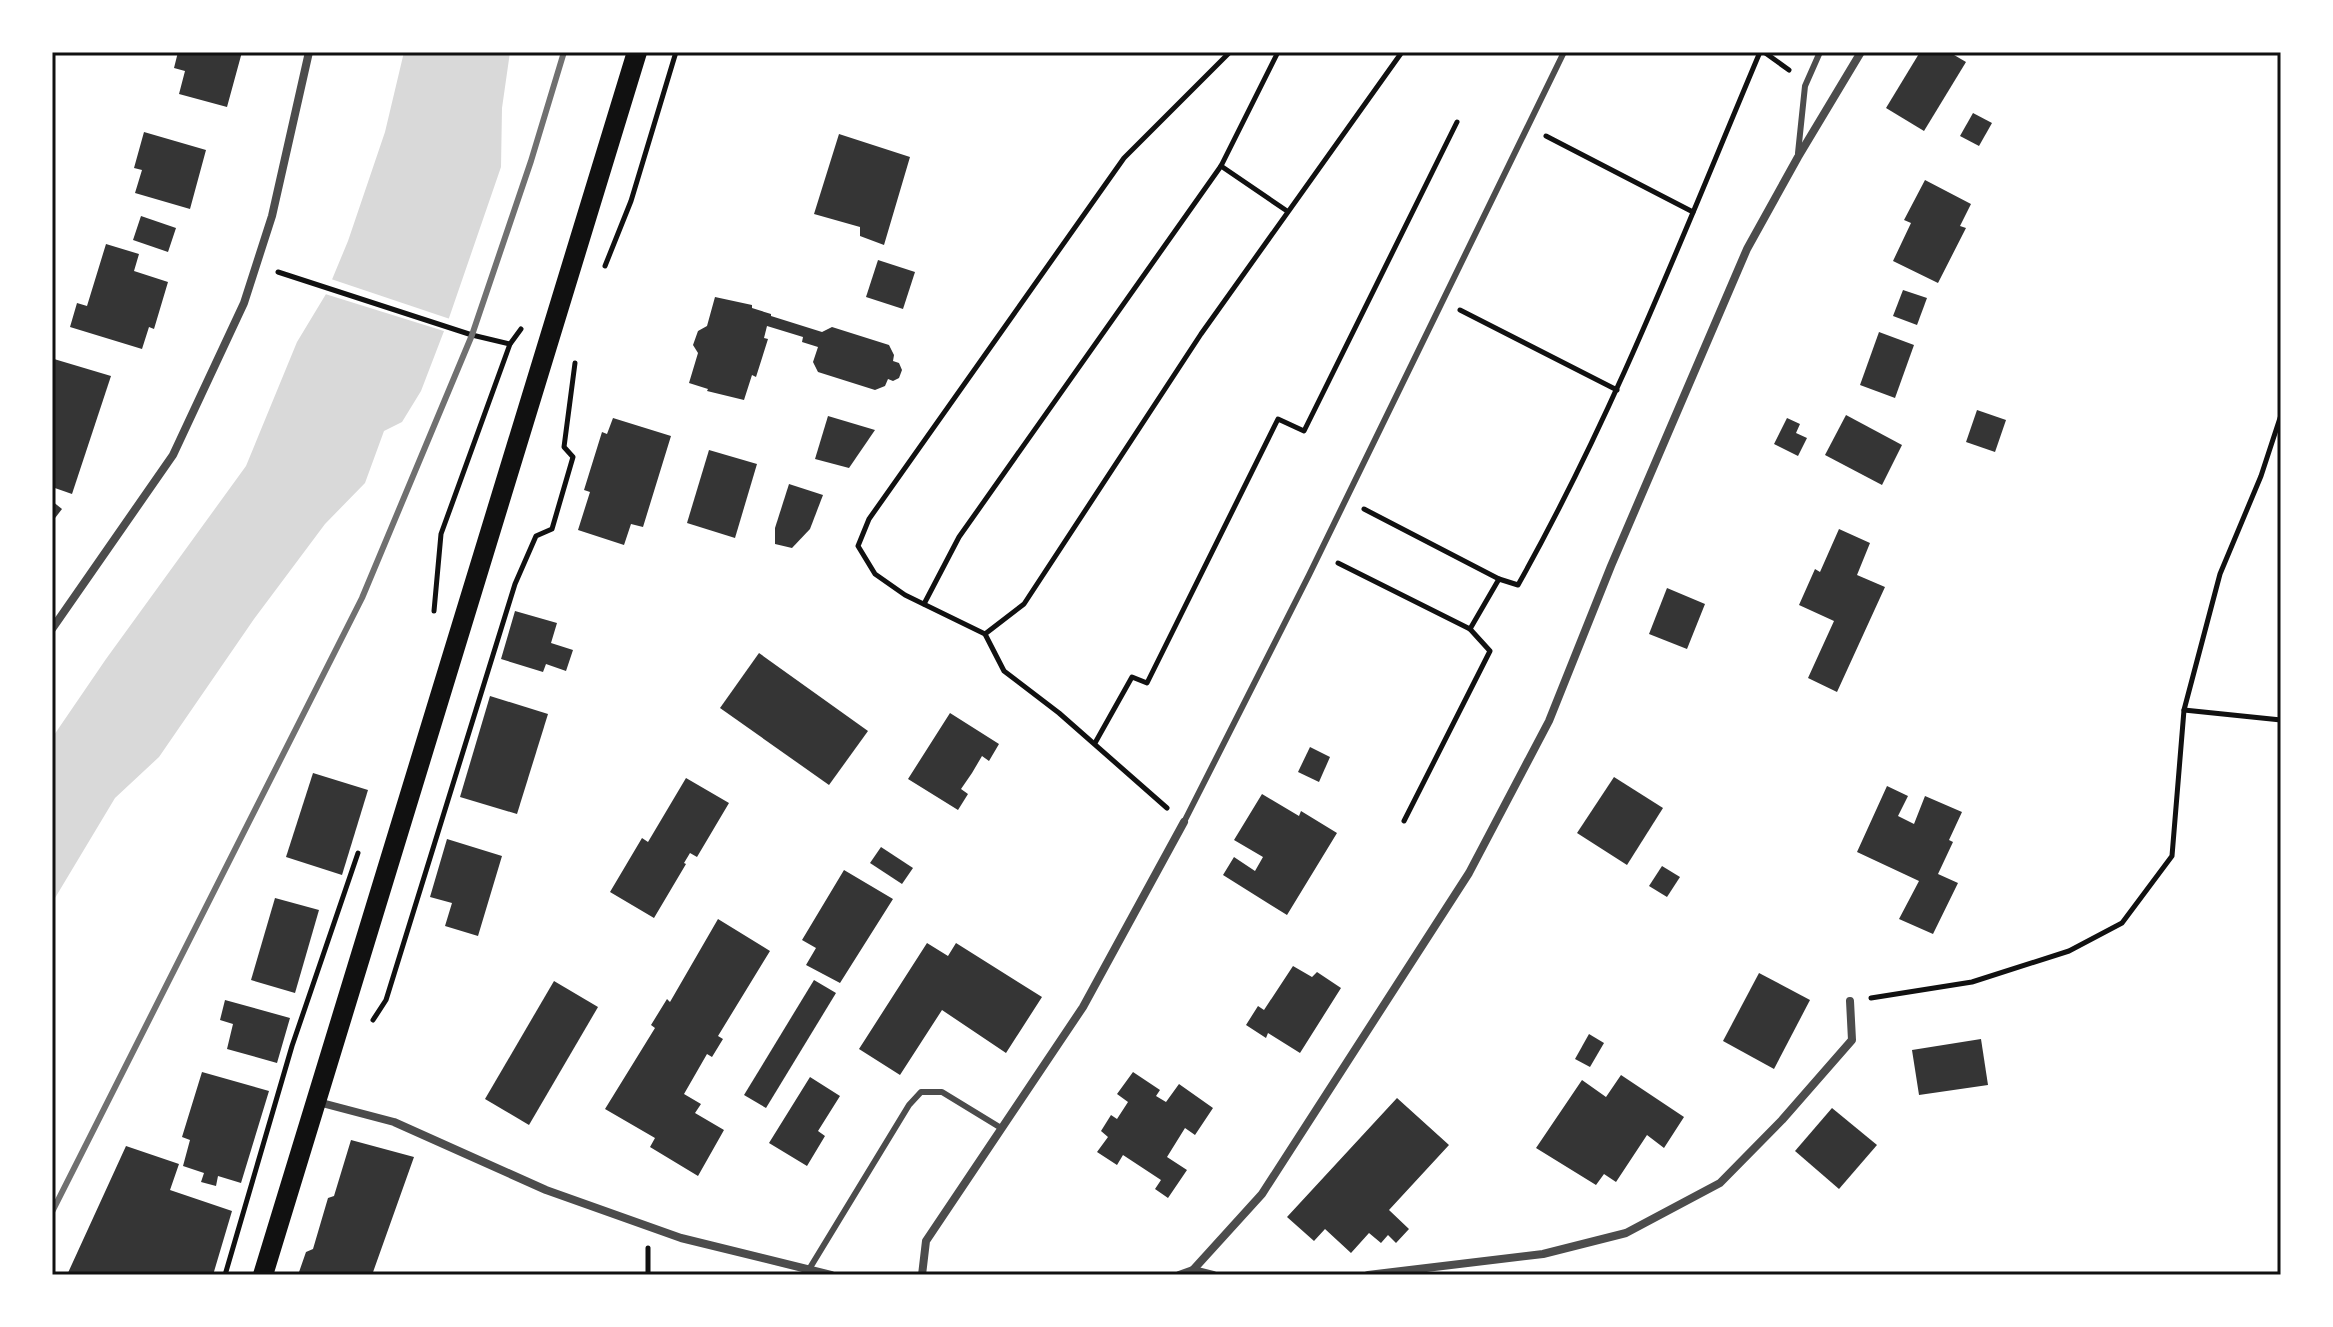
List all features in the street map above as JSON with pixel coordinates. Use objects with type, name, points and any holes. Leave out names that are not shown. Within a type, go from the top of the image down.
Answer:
[{"type":"main road","points":[[263,1275],[637,52]]},
{"type":"street","points":[[52,629],[173,455],[244,303],[272,216],[309,52]]},
{"type":"street","points":[[1194,1272],[1262,1194],[1469,873],[1549,721],[1611,566],[1747,249],[1861,52]]},
{"type":"street","points":[[922,1275],[926,1241],[1083,1007],[1184,822]]},
{"type":"street","points":[[1368,1275],[1543,1254],[1626,1233],[1720,1183],[1782,1120],[1852,1040],[1850,1001]]},
{"type":"street","points":[[317,1102],[394,1122],[546,1190],[681,1238],[831,1275]]},
{"type":"street","points":[[1179,1275],[1194,1272],[1213,1275]]},
{"type":"lane","points":[[1184,822],[1319,554],[1564,52]]},
{"type":"lane","points":[[1798,157],[1805,86],[1820,52]]},
{"type":"lane","points":[[808,1271],[909,1105],[921,1092],[942,1092],[1001,1128]]},
{"type":"path","points":[[605,267],[631,201],[676,52]]},
{"type":"path","points":[[1184,822],[1095,743],[1004,671],[985,634],[905,595],[875,574],[858,546],[869,519],[1124,158],[1230,52]]},
{"type":"path","points":[[924,604],[959,537],[1221,166],[1278,52]]},
{"type":"path","points":[[985,634],[1024,604],[1201,334],[1402,52]]},
{"type":"path","points":[[1345,500],[1499,579],[1518,585],[1617,390],[1760,52]]},
{"type":"path","points":[[1095,743],[1132,677],[1147,683],[1278,419],[1304,431],[1457,122]]},
{"type":"path","points":[[1527,127],[1693,212]]},
{"type":"path","points":[[1221,166],[1287,211]]},
{"type":"path","points":[[275,271],[510,344]]},
{"type":"path","points":[[1441,300],[1617,390]]},
{"type":"path","points":[[433,618],[441,534],[510,344],[534,311],[555,319]]},
{"type":"path","points":[[370,1026],[386,1000],[515,584],[536,536],[552,529],[573,457],[564,447],[577,352]]},
{"type":"path","points":[[1850,1001],[1972,982],[2069,951],[2122,923],[2172,856],[2184,710],[2220,574],[2261,476],[2281,415]]},
{"type":"path","points":[[1319,554],[1470,629],[1490,651],[1404,821]]},
{"type":"path","points":[[1470,629],[1499,579]]},
{"type":"path","points":[[2184,710],[2281,720]]},
{"type":"path","points":[[225,1275],[292,1046],[362,844]]},
{"type":"shaded area","points":[[404,52],[510,52],[502,108],[501,167],[421,391],[402,422],[384,431],[365,483],[325,524],[254,619],[159,757],[115,798],[52,903],[52,738],[246,466],[297,342],[326,294],[348,241],[385,132]]},
{"type":"pier","points":[[328,278],[453,320],[447,332],[322,293]]},
{"type":"building","points":[[178,52],[242,52],[227,107],[179,94],[185,71],[174,68]]},
{"type":"building","points":[[1920,52],[1949,52],[1966,62],[1924,131],[1886,108]]},
{"type":"building","points":[[1973,113],[1992,123],[1979,146],[1960,136]]},
{"type":"building","points":[[144,132],[206,150],[190,209],[135,193],[142,170],[134,168]]},
{"type":"building","points":[[839,134],[910,157],[884,245],[860,236],[860,227],[814,214]]},
{"type":"building","points":[[1925,180],[1971,204],[1960,226],[1966,228],[1938,283],[1893,261],[1911,223],[1904,220]]},
{"type":"building","points":[[141,216],[176,228],[168,252],[133,240]]},
{"type":"building","points":[[106,244],[139,254],[134,271],[168,282],[154,329],[149,327],[142,349],[70,327],[77,303],[87,306]]},
{"type":"building","points":[[878,260],[915,272],[903,309],[866,297]]},
{"type":"building","points":[[1903,290],[1927,298],[1917,325],[1893,316]]},
{"type":"building","points":[[715,297],[752,305],[752,308],[771,316],[822,332],[832,327],[889,345],[894,355],[893,361],[899,363],[902,370],[899,378],[893,381],[888,379],[885,386],[875,390],[818,372],[813,362],[818,347],[802,342],[803,337],[767,326],[764,338],[768,339],[756,377],[752,375],[744,400],[707,391],[689,383],[698,353],[693,345],[698,331],[707,326]]},
{"type":"building","points":[[1879,332],[1914,345],[1895,398],[1860,385]]},
{"type":"building","points":[[54,359],[111,376],[72,494],[52,487]]},
{"type":"building","points":[[1977,410],[2006,420],[1995,452],[1966,442]]},
{"type":"building","points":[[1846,415],[1902,445],[1882,485],[1825,455]]},
{"type":"building","points":[[828,416],[875,430],[849,468],[815,459]]},
{"type":"building","points":[[613,418],[671,436],[643,527],[631,524],[624,545],[578,530],[590,492],[584,490],[602,432],[607,434]]},
{"type":"building","points":[[1787,418],[1800,424],[1796,433],[1807,438],[1798,456],[1774,444]]},
{"type":"building","points":[[709,450],[757,464],[735,538],[687,523]]},
{"type":"building","points":[[789,484],[823,495],[810,529],[792,548],[775,544],[775,528]]},
{"type":"building","points":[[52,501],[62,509],[52,522]]},
{"type":"building","points":[[1839,529],[1870,543],[1857,575],[1885,587],[1837,692],[1808,678],[1834,621],[1799,605],[1815,569],[1820,572]]},
{"type":"building","points":[[1667,588],[1705,604],[1687,649],[1649,634]]},
{"type":"building","points":[[515,611],[557,623],[551,643],[573,650],[566,671],[546,664],[543,672],[501,659]]},
{"type":"building","points":[[759,653],[868,731],[829,785],[720,708]]},
{"type":"building","points":[[490,696],[548,714],[517,814],[460,797]]},
{"type":"building","points":[[950,713],[999,744],[989,761],[982,756],[961,789],[968,794],[958,810],[908,779]]},
{"type":"building","points":[[1310,747],[1330,757],[1319,782],[1298,772]]},
{"type":"building","points":[[313,773],[368,790],[342,875],[286,857]]},
{"type":"building","points":[[1614,777],[1663,808],[1627,865],[1577,833]]},
{"type":"building","points":[[686,778],[729,803],[697,857],[690,853],[654,918],[610,892],[642,838],[648,842]]},
{"type":"building","points":[[1887,786],[1908,796],[1898,816],[1914,824],[1925,796],[1962,812],[1949,840],[1953,842],[1938,874],[1958,883],[1933,934],[1899,919],[1919,881],[1857,852]]},
{"type":"building","points":[[1262,794],[1299,816],[1301,811],[1337,833],[1287,915],[1223,875],[1234,857],[1255,871],[1263,857],[1234,840]]},
{"type":"building","points":[[447,839],[502,856],[478,936],[445,926],[452,903],[430,897]]},
{"type":"building","points":[[881,847],[913,868],[902,884],[870,863]]},
{"type":"building","points":[[1662,866],[1680,877],[1667,897],[1649,886]]},
{"type":"building","points":[[844,870],[893,899],[840,983],[806,965],[816,948],[802,940]]},
{"type":"building","points":[[275,898],[319,910],[295,993],[251,980]]},
{"type":"building","points":[[718,919],[770,951],[718,1036],[723,1039],[712,1057],[707,1054],[684,1094],[701,1104],[695,1113],[724,1130],[698,1176],[650,1147],[655,1138],[605,1109],[655,1028],[651,1025],[667,999],[670,1002]]},
{"type":"building","points":[[927,943],[948,956],[956,943],[1042,997],[1006,1053],[942,1010],[900,1075],[859,1049]]},
{"type":"building","points":[[1293,966],[1312,977],[1317,972],[1341,988],[1300,1053],[1268,1033],[1266,1038],[1246,1025],[1258,1006],[1264,1010]]},
{"type":"building","points":[[1759,973],[1810,1000],[1774,1069],[1723,1041]]},
{"type":"building","points":[[814,980],[836,993],[766,1108],[744,1095]]},
{"type":"building","points":[[554,981],[598,1007],[529,1125],[485,1099]]},
{"type":"building","points":[[225,1000],[290,1018],[277,1063],[227,1049],[233,1024],[220,1020]]},
{"type":"building","points":[[1589,1034],[1604,1043],[1590,1067],[1575,1059]]},
{"type":"building","points":[[1981,1039],[1988,1085],[1919,1095],[1912,1050]]},
{"type":"building","points":[[202,1072],[269,1091],[241,1183],[218,1176],[216,1186],[201,1182],[204,1173],[183,1166],[190,1140],[182,1137]]},
{"type":"building","points":[[1133,1072],[1160,1090],[1156,1096],[1166,1102],[1179,1084],[1213,1108],[1195,1135],[1185,1128],[1167,1157],[1187,1170],[1168,1198],[1155,1189],[1161,1180],[1123,1155],[1117,1165],[1097,1152],[1108,1137],[1101,1131],[1111,1115],[1117,1119],[1128,1102],[1117,1094]]},
{"type":"building","points":[[1621,1075],[1684,1117],[1664,1148],[1647,1135],[1616,1182],[1604,1174],[1596,1185],[1536,1148],[1582,1080],[1606,1097]]},
{"type":"building","points":[[810,1077],[840,1096],[818,1131],[825,1136],[807,1166],[769,1143]]},
{"type":"building","points":[[1397,1098],[1449,1145],[1389,1210],[1409,1229],[1396,1243],[1388,1235],[1381,1243],[1369,1233],[1351,1253],[1325,1229],[1314,1241],[1287,1217]]},
{"type":"building","points":[[1832,1108],[1877,1145],[1839,1189],[1795,1151]]},
{"type":"building","points":[[351,1140],[414,1157],[372,1275],[298,1275],[306,1252],[313,1249],[328,1198],[334,1196]]},
{"type":"building","points":[[126,1146],[179,1164],[170,1190],[232,1211],[213,1275],[67,1275]]},
{"type":"building","points":[[1711,1272],[1733,1272],[1733,1275],[1711,1275]]},
{"type":"railway","points":[[52,1212],[362,598],[472,335],[564,52]]}]
